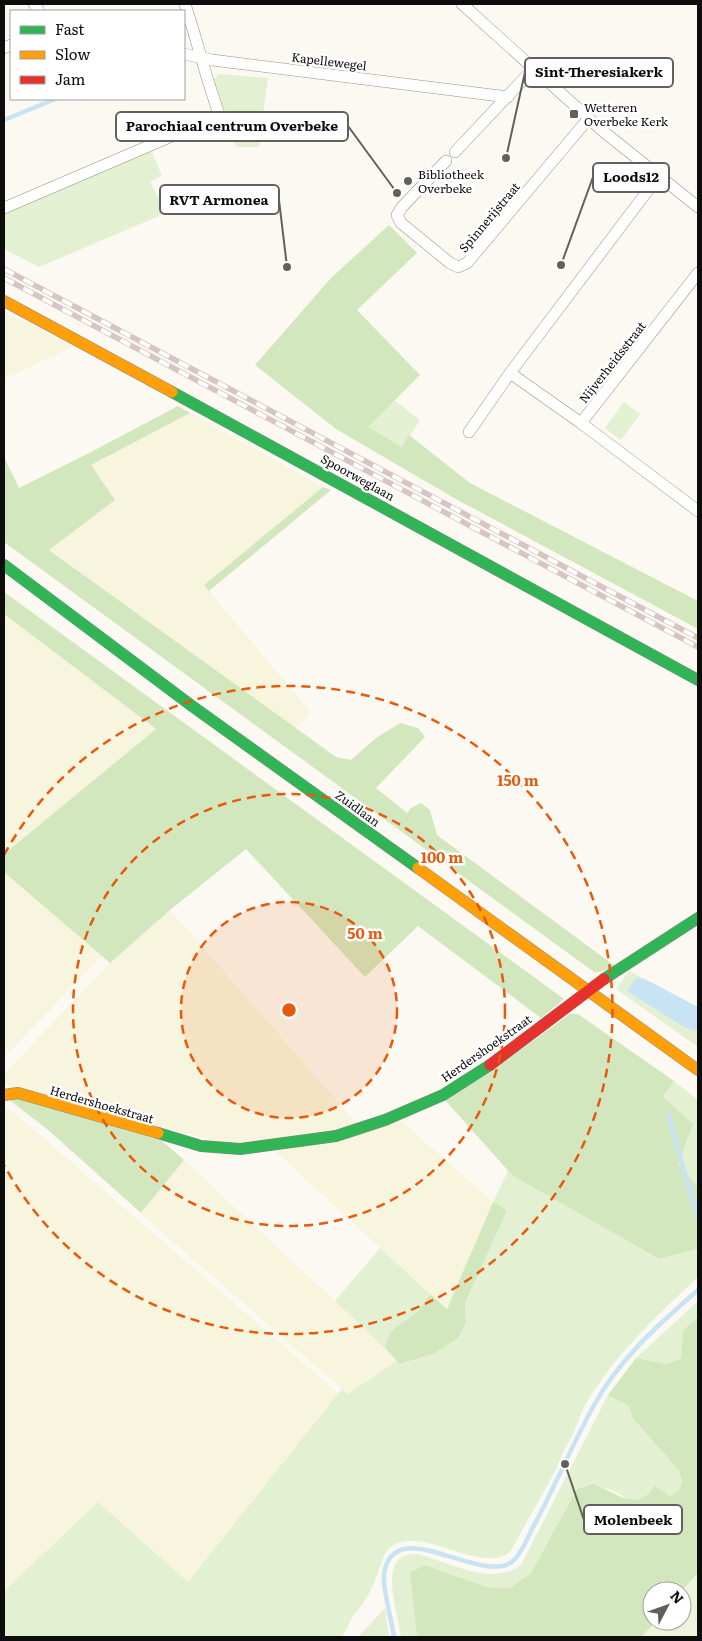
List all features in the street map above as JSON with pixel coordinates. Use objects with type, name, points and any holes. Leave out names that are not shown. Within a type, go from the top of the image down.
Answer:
[{"type":"street","points":[[4,208],[200,124],[220,118],[206,82],[204,59],[185,4]]},
{"type":"street","points":[[462,4],[658,177],[698,206]]},
{"type":"street","name":"Kapellewegel","points":[[185,54],[204,59],[508,97]]},
{"type":"street","points":[[455,152],[534,68]]},
{"type":"street","name":"Spinnerijstraat","points":[[446,161],[402,207],[397,215],[401,223],[450,263],[458,267],[467,263],[590,118]]},
{"type":"street","points":[[469,432],[510,373],[658,177]]},
{"type":"street","name":"Nijverheidsstraat","points":[[698,273],[581,423],[698,510]]},
{"type":"street","name":"Spoorweglaan","points":[[4,301],[698,680]]},
{"type":"street","points":[[510,373],[581,423]]},
{"type":"street","name":"Zuidlaan","points":[[4,565],[192,706],[698,1070]]},
{"type":"street","name":"Herdershoekstraat","points":[[4,1095],[18,1094],[201,1146],[240,1149],[336,1136],[386,1120],[443,1095],[487,1067],[586,990],[698,918]]},
{"type":"shaded area","points":[[4,311],[73,347],[4,379]]},
{"type":"shaded area","points":[[190,413],[323,487],[204,585],[311,713],[295,729],[49,549],[115,500],[90,465]]},
{"type":"shaded area","points":[[4,614],[156,729],[4,854]]},
{"type":"shaded area","points":[[4,872],[102,956],[4,1057]]},
{"type":"shaded area","points":[[170,910],[358,1125],[230,1145],[4,1085],[4,1074],[110,963]]},
{"type":"shaded area","points":[[4,1104],[339,1394],[188,1582],[98,1502],[4,1591]]},
{"type":"shaded area","points":[[399,1119],[493,1202],[447,1309],[276,1152]]},
{"type":"shaded area","points":[[184,1160],[398,1360],[348,1394],[141,1214]]},
{"type":"green space","points":[[219,74],[268,78],[259,147],[236,147],[213,80]]},
{"type":"green space","points":[[151,150],[162,176],[150,182],[166,213],[39,267],[4,249],[4,214]]},
{"type":"green space","points":[[389,225],[417,253],[357,310],[420,375],[368,427],[402,447],[409,435],[470,483],[698,601],[698,629],[454,498],[336,429],[255,365],[331,278]]},
{"type":"green space","points":[[394,400],[420,420],[402,448],[367,427]]},
{"type":"green space","points":[[624,402],[640,414],[621,440],[605,428]]},
{"type":"green space","points":[[178,406],[190,413],[91,465],[115,500],[49,550],[336,757],[351,760],[376,738],[400,723],[418,728],[425,737],[376,788],[407,813],[411,808],[421,803],[430,810],[437,835],[615,966],[600,972],[594,972],[4,542],[4,457],[19,488]]},
{"type":"green space","points":[[323,487],[331,490],[209,591],[204,585]]},
{"type":"green space","points":[[4,592],[564,999],[541,1018],[418,926],[365,977],[246,849],[170,910],[110,963],[4,872],[4,854],[156,729],[4,614]]},
{"type":"green space","points":[[629,971],[698,1007],[698,1047],[616,989]]},
{"type":"green space","points":[[570,1014],[578,1014],[674,1081],[663,1097],[693,1124],[678,1163],[698,1187],[698,1249],[659,1259],[513,1176],[445,1100],[488,1074]]},
{"type":"green space","points":[[674,1081],[698,1100],[698,1187],[678,1163],[663,1097]]},
{"type":"green space","points":[[18,1098],[162,1141],[184,1160],[141,1213],[47,1129],[8,1099]]},
{"type":"green space","points":[[508,1171],[513,1176],[659,1259],[698,1249],[698,1277],[638,1336],[598,1384],[585,1406],[557,1468],[510,1552],[498,1557],[483,1558],[419,1541],[405,1541],[392,1546],[385,1553],[368,1596],[340,1637],[4,1637],[4,1591],[98,1502],[188,1582],[342,1389],[348,1394],[398,1360],[401,1364],[433,1354],[466,1322],[465,1303],[506,1210],[493,1202]]},
{"type":"green space","points":[[493,1202],[507,1210],[465,1303],[466,1322],[458,1338],[433,1354],[400,1364],[385,1348],[390,1333],[418,1311],[430,1294],[447,1309]]},
{"type":"green space","points":[[380,1248],[430,1294],[418,1311],[390,1333],[385,1348],[335,1301]]},
{"type":"green space","points":[[698,1301],[698,1317],[683,1330],[681,1357],[666,1364],[636,1358]]},
{"type":"green space","points":[[698,1317],[698,1573],[691,1581],[642,1581],[642,1631],[647,1631],[642,1637],[417,1637],[410,1573],[424,1565],[487,1587],[509,1588],[531,1573],[577,1489],[593,1484],[618,1496],[633,1500],[641,1499],[655,1486],[670,1496],[679,1490],[682,1483],[679,1471],[633,1418],[629,1406],[608,1395],[636,1358],[666,1364],[681,1358],[683,1330]]},
{"type":"green space","points":[[608,1395],[629,1406],[633,1418],[679,1471],[682,1484],[679,1490],[670,1496],[651,1492],[638,1501],[633,1501],[605,1488],[577,1489],[531,1573],[509,1588],[487,1587],[447,1573],[410,1573],[417,1637],[401,1637],[392,1585],[396,1562],[404,1556],[417,1554],[470,1571],[497,1574],[510,1571],[521,1565]]},
{"type":"green space","points":[[698,1573],[698,1637],[642,1637],[647,1631],[692,1631],[691,1581]]},
{"type":"green space","points":[[385,1608],[389,1637],[358,1637]]},
{"type":"water","points":[[636,978],[645,979],[698,1007],[698,1031],[684,1027],[627,991]]},
{"type":"waterway","points":[[4,120],[53,100]]},
{"type":"waterway","points":[[668,1114],[698,1219]]},
{"type":"waterway","points":[[394,1637],[384,1580],[384,1574],[391,1556],[404,1549],[421,1549],[481,1565],[499,1566],[513,1561],[524,1546],[585,1422],[603,1390],[640,1344],[698,1290]]},
{"type":"railway","points":[[4,269],[698,638]]},
{"type":"railway","points":[[4,278],[698,647]]},
{"type":"traffic: fast","points":[[172,392],[698,680]]},
{"type":"traffic: fast","points":[[4,565],[192,706],[418,868]]},
{"type":"traffic: fast","points":[[604,979],[698,918]]},
{"type":"traffic: fast","points":[[158,1133],[201,1146],[240,1149],[336,1136],[385,1120],[443,1095],[490,1065]]},
{"type":"traffic: slow","points":[[4,301],[172,392]]},
{"type":"traffic: slow","points":[[418,868],[698,1070]]},
{"type":"traffic: slow","points":[[4,1095],[18,1093],[158,1133]]},
{"type":"traffic: jam","points":[[490,1065],[604,979]]},
{"type":"place","name":"Wetteren Overbeke Kerk","points":[[574,114]]},
{"type":"place","name":"Sint-Theresiakerk","points":[[506,158]]},
{"type":"place","name":"Bibliotheek Overbeke","points":[[408,181]]},
{"type":"place","name":"Parochiaal centrum Overbeke","points":[[397,193]]},
{"type":"place","name":"Loods12","points":[[561,265]]},
{"type":"place","name":"RVT Armonea","points":[[287,267]]},
{"type":"place","name":"Molenbeek","points":[[565,1464]]}]
